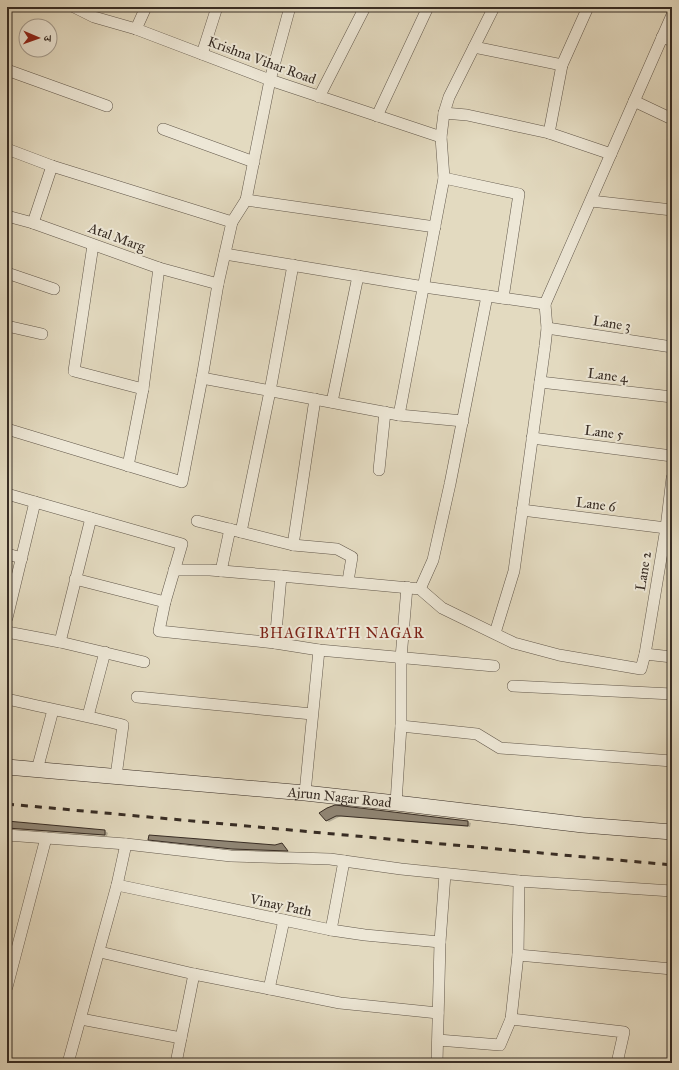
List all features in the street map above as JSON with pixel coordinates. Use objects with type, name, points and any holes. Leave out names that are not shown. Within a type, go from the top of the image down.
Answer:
[{"type":"street","name":"Krishna Vihar Road","points":[[74,7],[94,17],[136,29],[270,80],[441,137]]},
{"type":"street","points":[[136,29],[146,7]]},
{"type":"street","points":[[202,54],[218,7]]},
{"type":"street","points":[[7,429],[182,482],[218,284],[232,222],[246,200],[270,80],[290,7]]},
{"type":"street","points":[[319,97],[364,7]]},
{"type":"street","points":[[377,116],[428,7]]},
{"type":"street","points":[[400,415],[444,178],[441,137],[444,113],[449,97],[494,7]]},
{"type":"street","points":[[549,133],[562,65],[588,7]]},
{"type":"street","points":[[174,570],[221,571],[420,588],[442,608],[495,633],[514,572],[547,328],[545,304],[634,101],[667,39],[672,15]]},
{"type":"street","points":[[474,47],[562,65]]},
{"type":"street","points":[[7,70],[107,106]]},
{"type":"street","points":[[634,101],[672,119]]},
{"type":"street","points":[[444,113],[467,115],[549,133],[611,154]]},
{"type":"street","points":[[163,129],[254,162]]},
{"type":"street","points":[[7,149],[52,166],[232,222]]},
{"type":"street","points":[[33,223],[52,166]]},
{"type":"street","points":[[444,178],[519,194],[503,298]]},
{"type":"street","points":[[246,200],[435,227]]},
{"type":"street","points":[[591,201],[672,210]]},
{"type":"street","name":"Atal Marg","points":[[7,216],[33,223],[159,268],[218,284]]},
{"type":"street","points":[[93,245],[74,371],[143,389]]},
{"type":"street","points":[[225,254],[424,287],[545,304]]},
{"type":"street","points":[[221,571],[235,531],[270,391],[293,265]]},
{"type":"street","points":[[128,466],[143,389],[159,268]]},
{"type":"street","points":[[7,273],[54,289]]},
{"type":"street","points":[[332,402],[358,276]]},
{"type":"street","points":[[420,588],[433,560],[463,421],[487,296]]},
{"type":"street","points":[[7,326],[42,334]]},
{"type":"street","name":"Lane 3","points":[[547,328],[672,347]]},
{"type":"street","points":[[202,378],[400,415],[463,421]]},
{"type":"street","name":"Lane 4","points":[[540,382],[672,397]]},
{"type":"street","points":[[293,544],[315,399]]},
{"type":"street","points":[[379,470],[385,412]]},
{"type":"street","name":"Lane 5","points":[[532,438],[672,456]]},
{"type":"street","name":"Lane 2","points":[[495,633],[514,642],[559,655],[641,669],[645,654],[666,528],[672,478]]},
{"type":"street","points":[[7,494],[182,544],[165,602],[159,632],[275,643],[318,650],[494,666]]},
{"type":"street","points":[[7,618],[35,502]]},
{"type":"street","name":"Lane 6","points":[[522,510],[666,528]]},
{"type":"street","points":[[60,642],[91,518]]},
{"type":"street","points":[[197,521],[293,544],[337,549],[352,557],[348,582]]},
{"type":"street","points":[[7,554],[22,558]]},
{"type":"street","points":[[275,643],[281,576]]},
{"type":"street","points":[[75,579],[165,602]]},
{"type":"street","points":[[396,803],[401,726],[401,658],[407,587]]},
{"type":"street","points":[[7,632],[60,642],[144,662]]},
{"type":"street","points":[[305,793],[318,650]]},
{"type":"street","points":[[88,716],[104,652]]},
{"type":"street","points":[[645,654],[672,657]]},
{"type":"street","points":[[513,686],[672,694]]},
{"type":"street","points":[[137,698],[312,714]]},
{"type":"street","points":[[7,699],[123,725],[116,776]]},
{"type":"street","points":[[37,770],[53,710]]},
{"type":"street","points":[[401,726],[477,734],[500,748],[672,761]]},
{"type":"street","name":"Ajrun Nagar Road","points":[[7,767],[305,793],[583,825],[672,832]]},
{"type":"street","points":[[7,835],[126,844],[231,856],[330,859],[445,874],[519,881],[672,891]]},
{"type":"street","points":[[7,987],[46,838]]},
{"type":"street","points":[[68,1063],[100,952],[126,844]]},
{"type":"street","points":[[331,930],[344,861]]},
{"type":"street","points":[[437,1063],[440,942],[445,874]]},
{"type":"street","points":[[438,1040],[500,1045],[511,1018],[518,955],[519,881]]},
{"type":"street","name":"Vinay Path","points":[[117,885],[331,930],[365,936],[440,942]]},
{"type":"street","points":[[269,989],[284,920]]},
{"type":"street","points":[[100,952],[194,974],[340,1003],[438,1013]]},
{"type":"street","points":[[518,955],[672,969]]},
{"type":"street","points":[[176,1063],[194,974]]},
{"type":"street","points":[[511,1018],[624,1032],[617,1063]]},
{"type":"street","points":[[81,1019],[181,1038]]},
{"type":"building","points":[[335,805],[468,821],[468,826],[341,816],[336,816],[326,821],[319,813]]},
{"type":"building","points":[[7,821],[105,830],[105,835],[7,828]]},
{"type":"building","points":[[149,835],[275,845],[282,843],[288,851],[232,849],[148,840]]},
{"type":"railway","points":[[7,804],[672,865]]},
{"type":"district","name":"BHAGIRATH NAGAR","points":[[342,633]]}]
